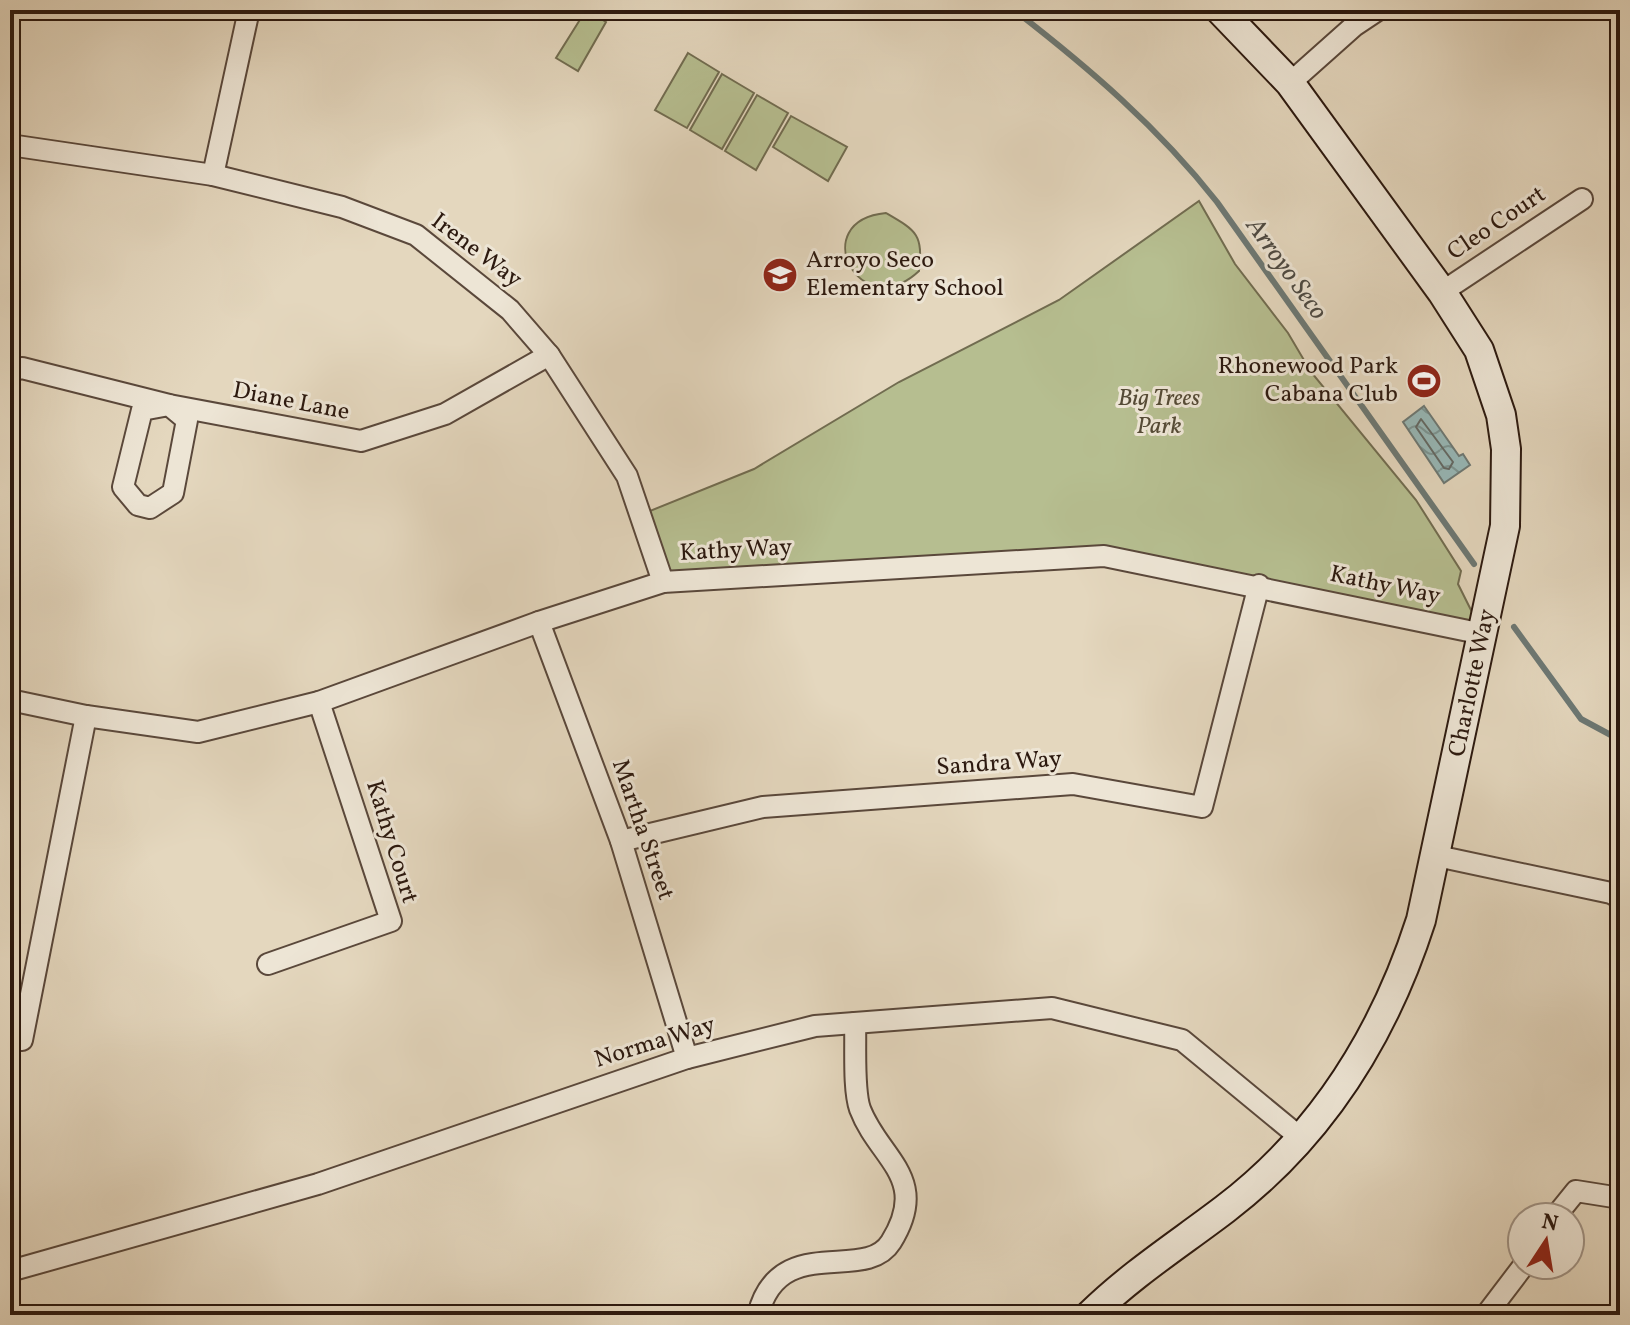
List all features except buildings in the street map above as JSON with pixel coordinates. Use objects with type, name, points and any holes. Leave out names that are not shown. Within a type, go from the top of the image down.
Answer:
[{"type":"street","points":[[213,175],[249,10]]},
{"type":"street","name":"Charlotte Way","points":[[1090,1315],[1158,1256],[1247,1191],[1302,1139],[1341,1090],[1389,1005],[1421,920],[1437,856],[1505,526],[1507,486],[1501,415],[1479,350],[1442,292],[1290,83],[1220,10]]},
{"type":"street","points":[[1290,83],[1354,26],[1378,10]]},
{"type":"street","name":"Irene Way","points":[[10,145],[213,175],[342,207],[416,235],[510,310],[549,355],[627,476],[663,582]]},
{"type":"street","name":"Cleo Court","points":[[1442,292],[1582,199]]},
{"type":"street","name":"Diane Lane","points":[[10,371],[22,368],[169,405],[361,441],[445,414],[549,355]]},
{"type":"street","points":[[169,405],[187,420],[173,493],[150,508],[138,505],[123,487],[142,410],[169,405]]},
{"type":"street","name":"Kathy Way","points":[[10,700],[86,716],[198,732],[319,702],[539,622],[663,582],[1104,556],[1485,623]]},
{"type":"street","name":"Sandra Way","points":[[621,841],[763,807],[1073,784],[1202,807],[1259,585]]},
{"type":"street","name":"Martha Street","points":[[539,622],[621,841],[687,1058]]},
{"type":"street","name":"Kathy Court","points":[[268,964],[391,921],[319,702]]},
{"type":"street","points":[[22,1040],[86,716]]},
{"type":"street","points":[[1437,856],[1611,893],[1620,898]]},
{"type":"street","name":"Norma Way","points":[[10,1271],[318,1184],[687,1058],[815,1026],[1052,1008],[1182,1040],[1302,1139]]},
{"type":"street","points":[[758,1315],[774,1282],[811,1261],[870,1259],[890,1243],[905,1206],[903,1182],[895,1160],[875,1137],[859,1107],[855,1023]]},
{"type":"street","points":[[1568,1201],[1576,1191],[1620,1198]]},
{"type":"street","points":[[1486,1315],[1512,1281]]},
{"type":"green space","points":[[586,10],[606,22],[578,71],[556,58]]},
{"type":"green space","points":[[688,53],[719,72],[687,128],[655,110]]},
{"type":"green space","points":[[722,74],[754,93],[722,149],[690,130]]},
{"type":"green space","points":[[757,95],[788,113],[756,170],[725,151]]},
{"type":"green space","points":[[791,116],[847,147],[828,181],[773,147]]},
{"type":"green space","name":"Big Trees Park","points":[[1199,201],[1235,264],[1288,333],[1311,372],[1416,500],[1461,571],[1458,584],[1483,634],[1104,556],[663,582],[640,515],[754,469],[899,382],[1059,300]]},
{"type":"green space","points":[[886,213],[916,235],[920,249],[919,271],[897,285],[878,286],[861,279],[850,266],[845,249],[849,233],[862,220]]},
{"type":"water","points":[[1424,406],[1459,456],[1463,454],[1470,465],[1444,483],[1403,422]]},
{"type":"waterway","name":"Arroyo Seco","points":[[1014,10],[1122,100],[1171,149],[1217,202],[1474,564]]},
{"type":"waterway","name":"Arroyo Seco","points":[[1514,627],[1581,719],[1620,740]]},
{"type":"place","name":"Arroyo Seco Elementary School","points":[[780,275]]},
{"type":"place","name":"Rhonewood Park Cabana Club","points":[[1424,381]]}]
